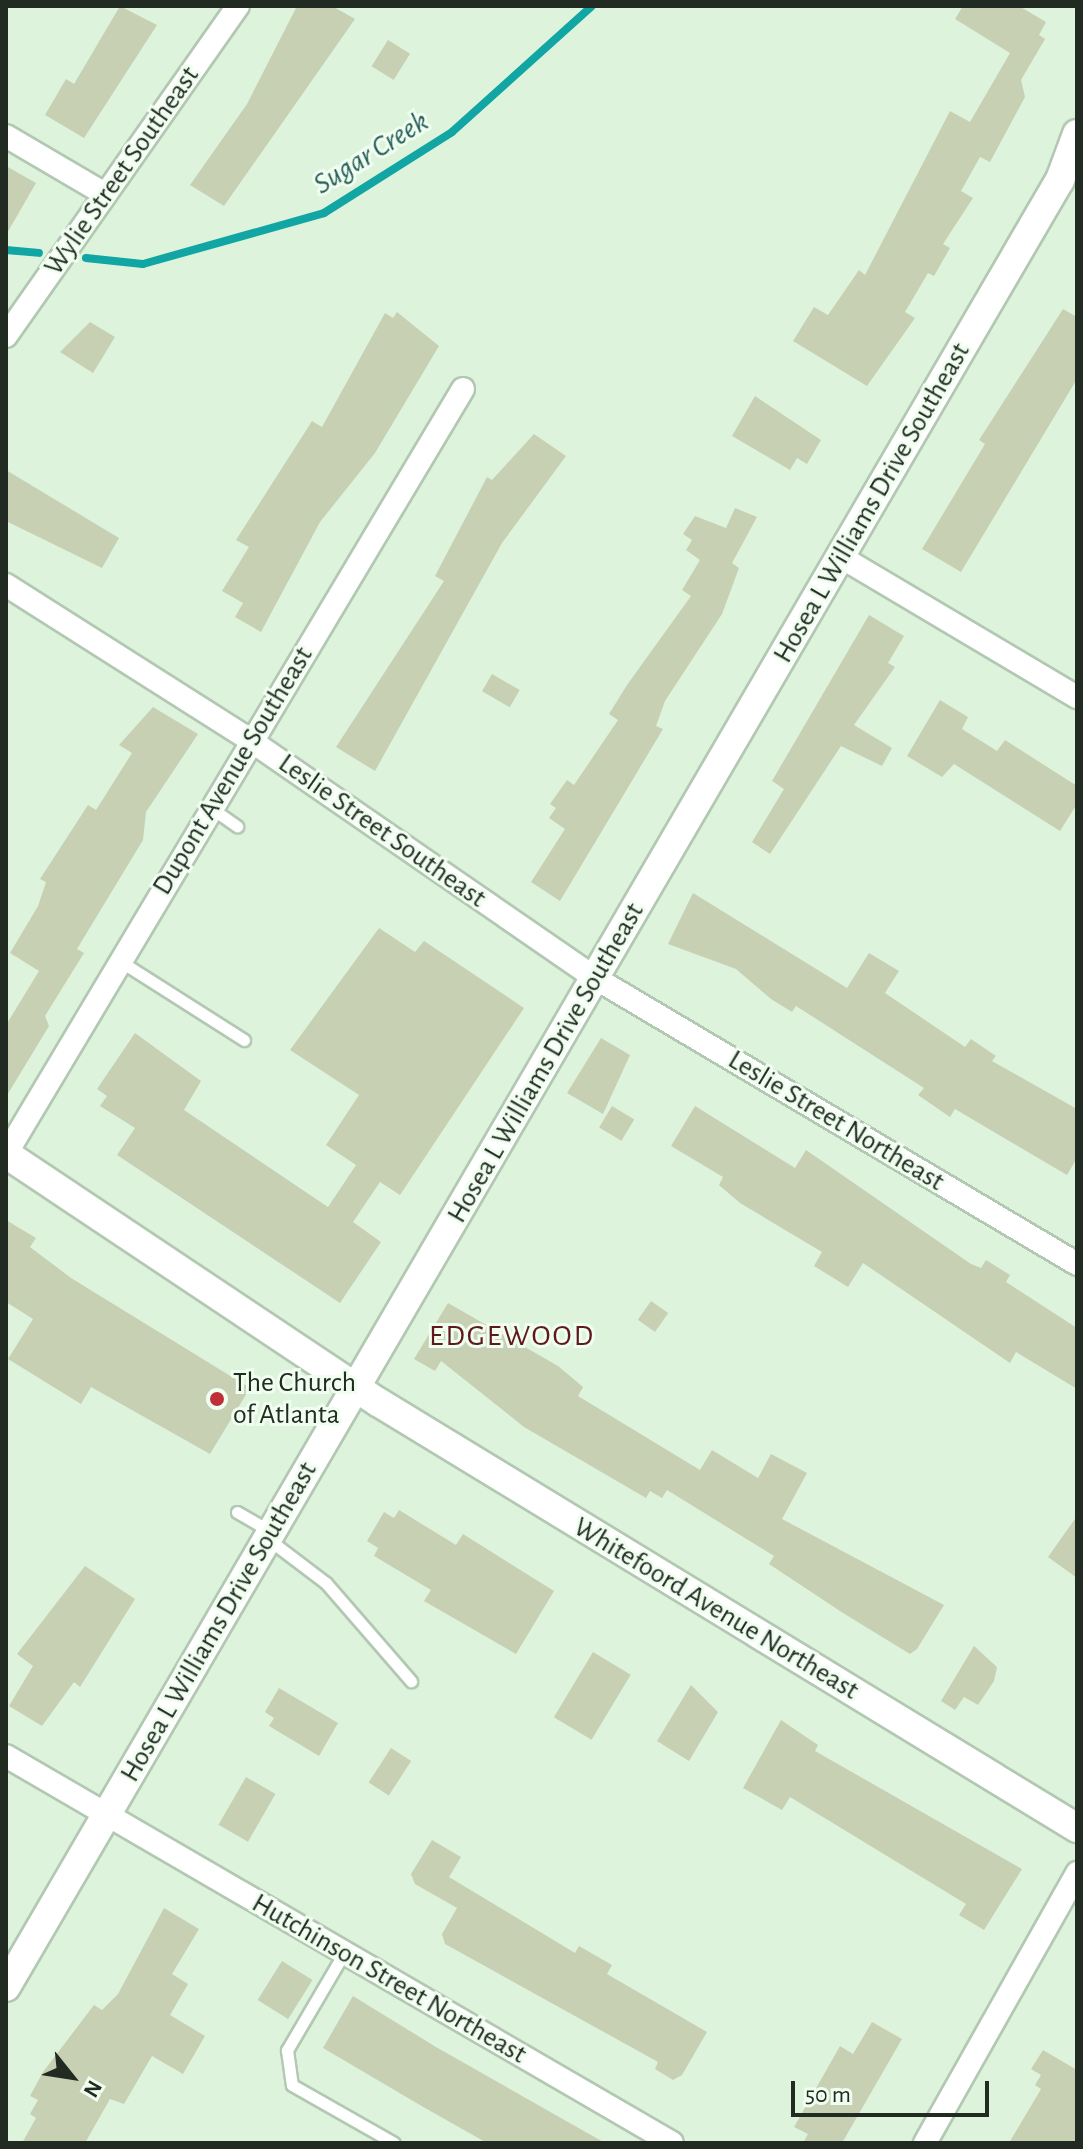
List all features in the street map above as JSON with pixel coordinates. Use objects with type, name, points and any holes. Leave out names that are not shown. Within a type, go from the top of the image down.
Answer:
[{"type":"street","name":"Wylie Street Southeast","points":[[6,336],[238,6]]},
{"type":"street","name":"Hosea L Williams Drive Southeast","points":[[6,1987],[841,557],[1069,186],[1077,134]]},
{"type":"street","points":[[6,136],[105,194]]},
{"type":"street","name":"Dupont Avenue Southeast","points":[[6,1154],[250,740],[463,389]]},
{"type":"street","points":[[841,557],[1077,697]]},
{"type":"street","name":"Leslie Street Southeast","points":[[6,585],[250,740],[595,978]]},
{"type":"street","name":"Leslie Street Northeast","points":[[595,978],[1077,1264]]},
{"type":"street","name":"Whitefoord Avenue Northeast","points":[[6,1154],[356,1387],[1077,1828]]},
{"type":"street","name":"Hutchinson Street Northeast","points":[[6,1756],[672,2143]]},
{"type":"street","points":[[925,2143],[1077,1873]]},
{"type":"lane","points":[[210,808],[237,826]]},
{"type":"lane","points":[[120,961],[244,1040]]},
{"type":"lane","points":[[237,1512],[270,1535],[326,1583],[411,1681]]},
{"type":"lane","points":[[344,1953],[287,2050],[292,2085],[394,2143]]},
{"type":"building","points":[[120,6],[157,25],[84,138],[45,115],[66,79],[74,84]]},
{"type":"building","points":[[297,6],[332,6],[355,19],[224,206],[190,185],[247,104]]},
{"type":"building","points":[[963,6],[1019,6],[1046,22],[1039,35],[1045,39],[1021,80],[1025,97],[990,162],[980,157],[961,191],[973,198],[943,244],[950,248],[934,276],[928,273],[905,312],[915,318],[867,386],[793,341],[814,307],[828,315],[859,270],[865,275],[950,111],[970,122],[1010,53],[955,19]]},
{"type":"building","points":[[388,40],[410,54],[394,80],[372,66]]},
{"type":"building","points":[[6,166],[36,183],[6,235]]},
{"type":"building","points":[[1063,309],[1077,317],[1077,379],[961,572],[922,549],[985,444],[979,440]]},
{"type":"building","points":[[397,312],[439,346],[375,453],[320,522],[261,632],[235,617],[243,603],[222,591],[249,547],[236,540],[312,421],[322,427],[385,313],[393,318]]},
{"type":"building","points":[[90,322],[115,337],[93,373],[60,352]]},
{"type":"building","points":[[755,396],[821,440],[807,464],[797,458],[790,470],[732,436]]},
{"type":"building","points":[[534,434],[566,456],[502,543],[375,771],[336,747],[444,581],[435,576],[487,477],[492,480]]},
{"type":"building","points":[[6,470],[119,538],[102,568],[6,521]]},
{"type":"building","points":[[735,508],[757,517],[732,563],[739,568],[722,614],[665,701],[656,726],[663,729],[560,901],[531,882],[565,829],[549,818],[556,808],[550,804],[567,780],[574,785],[618,720],[609,714],[691,596],[682,590],[700,560],[686,550],[692,540],[683,534],[695,516],[726,528]]},
{"type":"building","points":[[869,615],[904,636],[888,663],[895,667],[854,725],[892,748],[882,766],[841,746],[770,854],[752,842],[784,789],[772,781]]},
{"type":"building","points":[[492,674],[520,690],[510,707],[482,691]]},
{"type":"building","points":[[940,700],[968,717],[962,729],[997,751],[1005,740],[1077,786],[1077,804],[1060,831],[954,764],[942,777],[907,756]]},
{"type":"building","points":[[153,707],[198,734],[146,812],[143,840],[77,949],[84,953],[45,1016],[49,1026],[6,1097],[6,1025],[39,971],[10,953],[38,906],[46,882],[40,879],[88,805],[96,810],[132,753],[119,745]]},
{"type":"building","points":[[693,893],[847,988],[869,953],[899,971],[885,993],[965,1047],[971,1039],[996,1056],[992,1061],[1077,1109],[1077,1158],[1067,1175],[955,1109],[950,1117],[918,1095],[924,1088],[796,1006],[792,1012],[771,999],[736,969],[668,944]]},
{"type":"building","points":[[379,928],[415,952],[424,941],[524,1008],[400,1195],[380,1182],[353,1222],[381,1242],[340,1303],[117,1155],[135,1128],[100,1106],[107,1096],[97,1089],[135,1033],[201,1081],[184,1110],[328,1207],[356,1165],[326,1145],[359,1095],[290,1050]]},
{"type":"building","points":[[601,1038],[630,1055],[603,1114],[567,1093]]},
{"type":"building","points":[[612,1106],[634,1119],[621,1141],[599,1127]]},
{"type":"building","points":[[695,1106],[795,1168],[806,1150],[971,1264],[981,1268],[986,1260],[1010,1275],[1006,1282],[1077,1328],[1077,1389],[1016,1352],[1010,1363],[863,1263],[848,1287],[814,1266],[822,1252],[740,1203],[719,1185],[723,1177],[671,1146]]},
{"type":"building","points":[[6,1220],[36,1238],[30,1247],[71,1278],[250,1388],[210,1454],[91,1387],[81,1404],[8,1359],[33,1319],[6,1302]]},
{"type":"building","points":[[651,1301],[668,1313],[655,1332],[638,1320]]},
{"type":"building","points":[[448,1303],[558,1366],[583,1387],[578,1396],[700,1470],[712,1450],[758,1478],[771,1454],[807,1473],[782,1519],[944,1605],[917,1649],[910,1654],[843,1613],[769,1564],[774,1556],[667,1490],[662,1498],[650,1491],[646,1498],[524,1427],[441,1361],[435,1371],[414,1359]]},
{"type":"building","points":[[399,1510],[456,1545],[463,1534],[554,1591],[516,1654],[424,1601],[431,1590],[374,1556],[378,1548],[367,1541],[384,1512],[394,1518]]},
{"type":"building","points":[[1077,1516],[1077,1578],[1048,1557]]},
{"type":"building","points":[[85,1566],[135,1599],[80,1687],[74,1682],[42,1726],[9,1706],[33,1666],[17,1654]]},
{"type":"building","points":[[974,1646],[997,1667],[994,1681],[978,1705],[964,1697],[955,1710],[941,1701]]},
{"type":"building","points":[[593,1652],[631,1675],[592,1740],[554,1717]]},
{"type":"building","points":[[691,1685],[718,1712],[689,1761],[657,1741]]},
{"type":"building","points":[[279,1688],[338,1723],[319,1756],[269,1726],[274,1718],[265,1712]]},
{"type":"building","points":[[781,1720],[818,1745],[815,1751],[1022,1869],[984,1930],[959,1915],[966,1904],[790,1797],[782,1810],[743,1788]]},
{"type":"building","points":[[391,1748],[411,1761],[389,1795],[369,1782]]},
{"type":"building","points":[[246,1777],[275,1794],[248,1842],[218,1825]]},
{"type":"building","points":[[432,1840],[461,1857],[449,1877],[575,1953],[579,1946],[612,1965],[607,1974],[707,2032],[682,2075],[673,2080],[655,2069],[658,2062],[445,1944],[442,1934],[457,1908],[415,1884],[411,1874]]},
{"type":"building","points":[[164,1908],[199,1929],[172,1974],[188,1984],[170,2015],[205,2036],[183,2074],[152,2056],[124,2104],[110,2099],[85,2143],[22,2143],[36,2118],[30,2114],[38,2100],[30,2096],[43,2072],[94,2005],[102,2010],[118,1994]]},
{"type":"building","points":[[282,1961],[313,1980],[288,2019],[258,2000]]},
{"type":"building","points":[[353,1996],[605,2143],[487,2143],[425,2108],[323,2048]]},
{"type":"building","points":[[872,2022],[902,2039],[842,2143],[803,2143],[808,2134],[794,2127],[840,2046],[853,2054]]},
{"type":"building","points":[[1043,2050],[1077,2070],[1077,2143],[1009,2143],[1041,2089],[1035,2085],[1041,2075],[1031,2069]]},
{"type":"waterway","name":"Sugar Creek","points":[[86,258],[143,264],[324,213],[452,132],[592,6]]},
{"type":"waterway","name":"Sugar Creek","points":[[6,250],[39,253]]},
{"type":"place","name":"The Church of Atlanta","points":[[217,1399]]},
{"type":"district","name":"EDGEWOOD","points":[[512,1336]]}]
